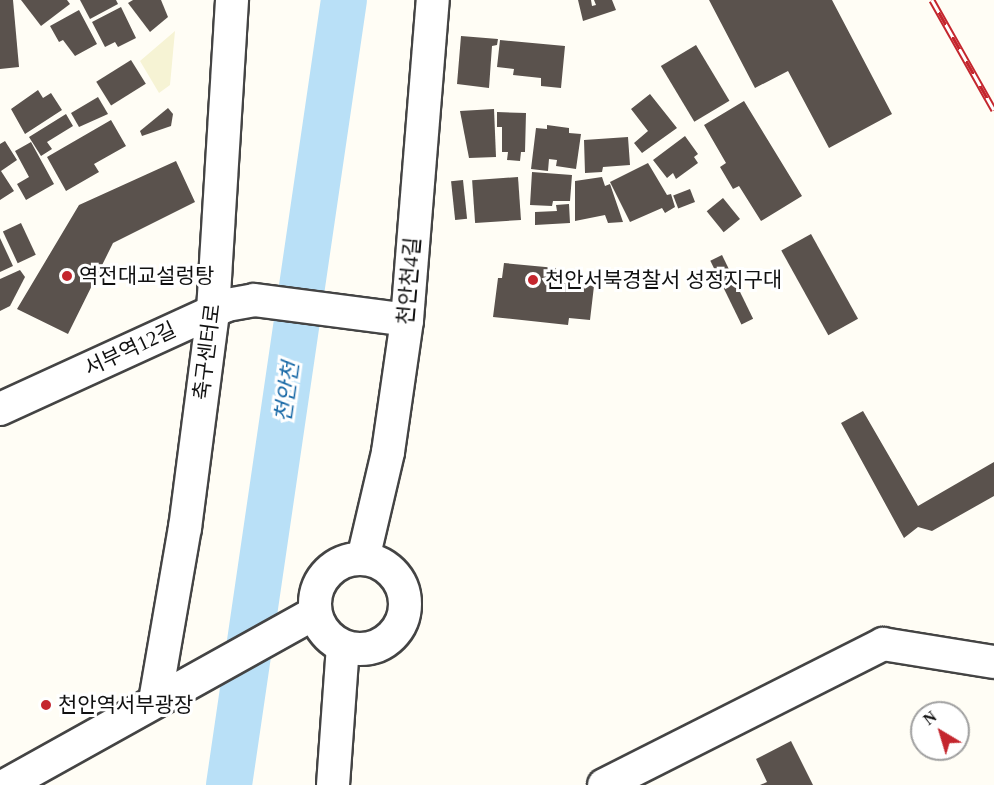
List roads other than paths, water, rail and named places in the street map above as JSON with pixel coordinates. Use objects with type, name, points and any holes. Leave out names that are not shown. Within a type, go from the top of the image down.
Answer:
[{"type":"street","name":"축구센터로","points":[[163,697],[213,311],[232,0]]},
{"type":"street","name":"천안천4길","points":[[363,560],[388,453],[407,320],[433,0]]},
{"type":"street","name":"서부역12길","points":[[0,409],[213,311],[254,300],[407,320]]},
{"type":"street","points":[[363,560],[391,571],[400,584],[404,614],[387,640],[373,647],[343,646],[330,638],[315,613],[319,586],[336,566],[363,560]]},
{"type":"street","points":[[10,783],[315,613]]},
{"type":"street","points":[[604,785],[883,644],[994,662]]},
{"type":"street","points":[[333,785],[343,646]]},
{"type":"waterway","name":"천안천","points":[[229,785],[344,0]]},
{"type":"railway","points":[[932,0],[994,110]]},
{"type":"place","name":"역전대교설렁탕","points":[[67,276]]},
{"type":"place","name":"천안서북경찰서 성정지구대","points":[[533,280]]},
{"type":"place","name":"천안역서부광장","points":[[46,705]]}]
